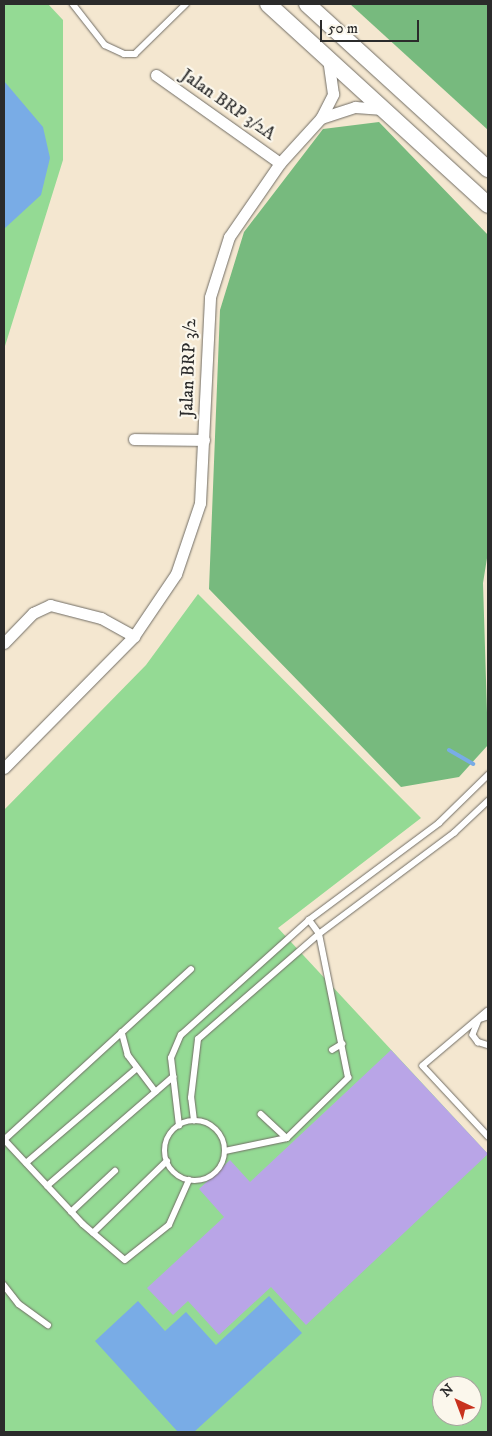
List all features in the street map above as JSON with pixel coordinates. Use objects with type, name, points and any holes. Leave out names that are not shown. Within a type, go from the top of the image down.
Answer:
[{"type":"main road","points":[[268,4],[488,204]]},
{"type":"main road","points":[[307,4],[488,170]]},
{"type":"street","name":"Jalan BRP 3/2","points":[[4,768],[134,636],[176,574],[200,503],[210,297],[229,237],[280,163],[321,118],[333,94],[328,58]]},
{"type":"street","name":"Jalan BRP 3/2A","points":[[156,75],[280,163]]},
{"type":"street","name":"Jalan BRP 3/2","points":[[321,118],[355,107],[384,109]]},
{"type":"street","points":[[134,439],[204,440]]},
{"type":"street","points":[[4,643],[33,613],[50,605],[101,618],[134,636]]},
{"type":"lane","points":[[73,4],[105,45],[124,54],[135,54],[186,4]]},
{"type":"lane","points":[[179,1126],[171,1058],[181,1035],[309,920],[439,823],[488,775]]},
{"type":"lane","points":[[194,1121],[190,1098],[198,1039],[319,934],[454,833],[488,801]]},
{"type":"lane","points":[[225,1151],[287,1138],[348,1078],[319,934],[309,920]]},
{"type":"lane","points":[[189,1180],[169,1225],[125,1260],[71,1212],[4,1140],[191,969]]},
{"type":"lane","points":[[488,1011],[423,1066],[488,1136]]},
{"type":"lane","points":[[488,1017],[479,1020],[473,1035],[478,1042],[488,1045]]},
{"type":"lane","points":[[122,1032],[136,1068],[156,1092]]},
{"type":"lane","points":[[332,1050],[342,1044]]},
{"type":"lane","points":[[26,1163],[136,1068]]},
{"type":"lane","points":[[46,1186],[173,1077]]},
{"type":"lane","points":[[261,1114],[287,1138]]},
{"type":"lane","points":[[194,1121],[215,1128],[225,1151],[220,1168],[209,1178],[189,1180],[170,1169],[167,1161],[166,1140],[179,1126],[194,1121]]},
{"type":"lane","points":[[93,1233],[167,1161]]},
{"type":"lane","points":[[71,1212],[115,1171]]},
{"type":"lane","points":[[4,1285],[18,1304],[48,1325]]},
{"type":"green space","points":[[4,4],[48,4],[63,20],[63,160],[5,346],[4,414]]},
{"type":"green space","points":[[350,4],[488,4],[488,130]]},
{"type":"green space","points":[[379,122],[488,235],[488,552],[483,583],[488,745],[459,777],[401,787],[209,589],[220,310],[244,232],[323,129]]},
{"type":"green space","points":[[198,594],[421,818],[278,928],[488,1154],[488,1432],[4,1432],[4,810],[146,665]]},
{"type":"water","points":[[4,81],[43,127],[50,158],[41,195],[4,229]]},
{"type":"water","points":[[269,1296],[302,1333],[194,1432],[178,1432],[95,1341],[138,1301],[165,1331],[186,1312],[216,1345]]},
{"type":"building","points":[[391,1050],[488,1154],[306,1325],[271,1287],[219,1335],[188,1301],[173,1315],[147,1288],[224,1217],[199,1189],[230,1160],[250,1182]]},
{"type":"waterway","points":[[449,750],[473,764]]}]
